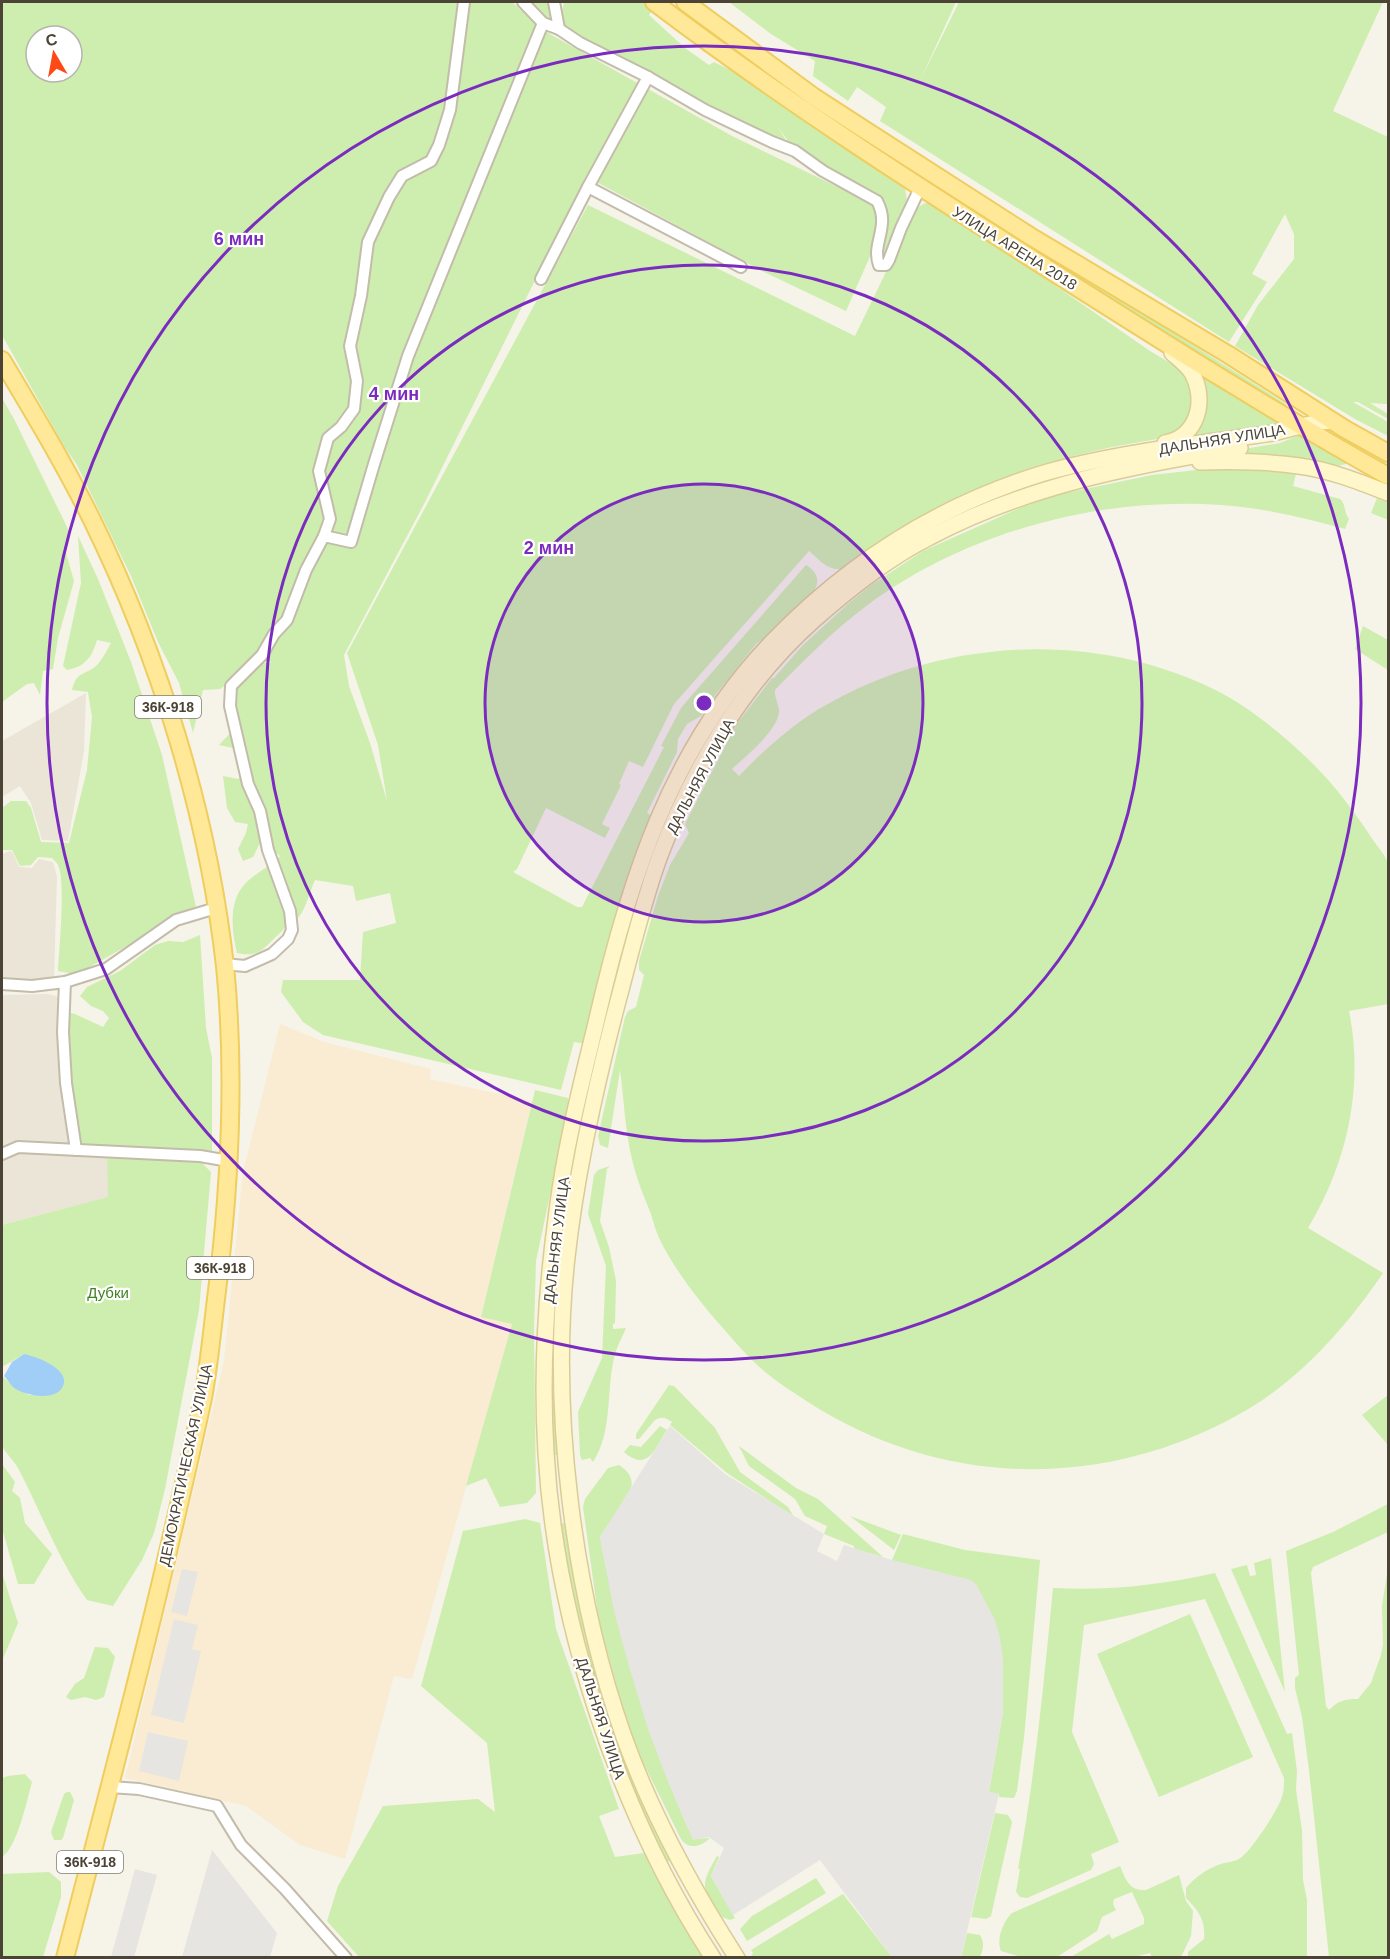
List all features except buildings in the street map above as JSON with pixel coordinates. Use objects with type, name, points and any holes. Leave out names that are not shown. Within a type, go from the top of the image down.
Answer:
[{"type":"main road","name":"УЛИЦА АРЕНА 2018","points":[[654,2],[804,110],[921,188],[1148,332],[1389,477]]},
{"type":"main road","name":"УЛИЦА АРЕНА 2018","points":[[685,2],[841,115],[1030,236],[1389,453]]},
{"type":"main road","points":[[1060,469],[1092,457],[1172,441],[1191,427],[1200,406],[1197,384],[1191,371],[1148,332]]},
{"type":"main road","name":"ДЕМОКРАТИЧЕСКАЯ УЛИЦА","points":[[2,360],[54,447],[90,515],[157,675],[187,770],[210,873],[224,964],[232,1112],[225,1226],[203,1394],[151,1623],[66,1958]]},
{"type":"main road","points":[[1295,398],[1303,417],[1301,425],[1333,421]]},
{"type":"main road","name":"ДАЛЬНЯЯ УЛИЦА","points":[[737,1958],[684,1869],[642,1782],[624,1737],[597,1650],[577,1546],[569,1485],[562,1350],[567,1260],[584,1155],[622,985],[660,856],[681,808],[728,720],[733,701],[751,666],[800,615],[835,584],[899,537],[939,515],[986,494],[1060,469],[1145,451],[1278,432],[1301,425]]},
{"type":"main road","name":"ДАЛЬНЯЯ УЛИЦА","points":[[713,1958],[667,1878],[621,1780],[581,1658],[557,1550],[549,1488],[544,1405],[549,1280],[557,1207],[567,1152],[622,917],[655,822],[696,742],[733,701],[756,681],[811,623],[880,568],[924,539],[957,523],[1032,494],[1117,471],[1274,442],[1296,434],[1301,425]]},
{"type":"main road","points":[[1117,471],[1194,462],[1270,463],[1300,466],[1331,473],[1389,493]]},
{"type":"main road","points":[[606,980],[622,985]]},
{"type":"main road","points":[[567,1152],[584,1155]]},
{"type":"main road","points":[[546,1349],[562,1350]]},
{"type":"main road","points":[[549,1488],[569,1485]]},
{"type":"main road","points":[[667,1878],[684,1869]]},
{"type":"street","points":[[224,964],[245,966],[272,954],[288,939],[292,930],[290,911],[268,850],[260,811],[248,784],[230,706],[231,686],[262,656],[274,634],[287,620],[306,570],[324,536],[330,519],[319,471],[328,438],[341,427],[354,409],[357,381],[350,346],[361,296],[368,242],[389,197],[402,176],[431,161],[439,145],[450,110],[464,2]]},
{"type":"street","points":[[523,2],[543,23],[559,29],[580,43],[648,77],[705,110],[795,151],[822,171],[877,201],[883,221],[876,252],[879,264],[886,265],[889,260],[901,228],[921,188]]},
{"type":"street","points":[[554,2],[559,29]]},
{"type":"street","points":[[324,536],[351,542],[408,356],[543,23]]},
{"type":"street","points":[[541,279],[648,77]]},
{"type":"street","points":[[588,187],[741,267]]},
{"type":"street","points":[[2,984],[32,986],[65,982],[106,969],[176,920],[216,908]]},
{"type":"street","points":[[65,982],[63,1032],[66,1083],[76,1150]]},
{"type":"street","points":[[2,1154],[18,1147],[200,1156],[229,1161]]},
{"type":"street","points":[[110,1787],[139,1789],[217,1806],[241,1845],[285,1889],[346,1958]]},
{"type":"shaded area","points":[[86,693],[84,751],[68,841],[42,840],[31,803],[20,786],[2,797],[2,741]]},
{"type":"shaded area","points":[[10,851],[19,867],[32,868],[39,859],[53,862],[57,877],[54,977],[51,980],[34,984],[2,980],[2,854]]},
{"type":"shaded area","points":[[47,994],[56,996],[61,1002],[107,1148],[109,1197],[2,1225],[2,995]]},
{"type":"shaded area","points":[[280,1024],[324,1042],[431,1069],[430,1079],[532,1101],[481,1316],[512,1324],[412,1679],[394,1676],[345,1859],[300,1845],[246,1806],[125,1778],[224,1361],[243,1172]]},
{"type":"shaded area","points":[[670,1426],[725,1474],[824,1534],[817,1551],[837,1561],[844,1545],[971,1580],[976,1584],[995,1620],[1000,1638],[1003,1659],[1003,1712],[989,1792],[999,1794],[961,1957],[892,1957],[820,1860],[733,1915],[711,1876],[724,1848],[709,1837],[693,1840],[667,1779],[648,1729],[628,1663],[614,1611],[600,1537]]},
{"type":"shaded area","points":[[182,1569],[198,1572],[187,1616],[171,1612]]},
{"type":"shaded area","points":[[174,1619],[198,1625],[192,1649],[201,1651],[184,1723],[151,1715]]},
{"type":"shaded area","points":[[148,1732],[188,1741],[179,1781],[139,1771]]},
{"type":"shaded area","points":[[212,1850],[277,1933],[270,1957],[182,1957]]},
{"type":"shaded area","points":[[135,1869],[157,1875],[134,1957],[111,1957]]},
{"type":"green space","points":[[2,2],[512,2],[548,33],[732,136],[865,200],[879,212],[877,201],[795,151],[778,127],[791,149],[559,29],[523,2],[554,2],[559,26],[564,2],[644,2],[653,9],[649,15],[685,48],[709,65],[714,62],[736,73],[905,189],[907,200],[896,227],[889,255],[883,260],[875,245],[846,311],[762,271],[589,178],[567,216],[424,504],[344,655],[349,686],[370,743],[387,801],[378,745],[347,653],[588,205],[855,336],[916,210],[925,204],[942,207],[1150,351],[1180,369],[1191,388],[1191,411],[1181,428],[1173,434],[1073,456],[1036,468],[843,569],[828,567],[809,551],[674,704],[643,767],[629,761],[619,784],[621,785],[602,824],[610,828],[605,838],[546,808],[517,869],[513,872],[577,907],[582,907],[664,747],[661,746],[681,708],[806,565],[812,570],[817,580],[814,591],[773,632],[756,644],[701,716],[687,724],[678,739],[677,752],[647,813],[653,816],[587,1044],[574,1042],[561,1090],[323,1035],[303,1022],[281,992],[283,980],[360,980],[363,932],[396,923],[390,893],[356,901],[353,886],[315,880],[306,905],[298,918],[257,953],[237,953],[233,918],[235,900],[247,881],[280,856],[272,850],[268,827],[253,857],[243,861],[238,849],[248,824],[235,822],[227,808],[223,776],[238,779],[249,771],[249,761],[242,750],[219,745],[237,726],[229,701],[239,681],[256,663],[273,663],[264,661],[275,639],[238,676],[220,689],[203,690],[193,733],[179,683],[158,642],[131,576],[77,465],[2,335]]},
{"type":"green space","points":[[729,2],[956,2],[920,81],[959,2],[1383,2],[1333,111],[1388,137],[1388,404],[1370,403],[1388,414],[1388,419],[1358,402],[1353,402],[1388,422],[1388,436],[1355,419],[1235,346],[1258,305],[1294,259],[1294,234],[1285,214],[1252,274],[1267,282],[1229,342],[880,121],[886,107],[857,87],[848,101],[813,76],[815,61],[771,34]]},
{"type":"green space","points":[[680,5],[861,136],[1283,402],[1287,405],[1286,409],[851,138],[674,8]]},
{"type":"green space","points":[[1199,372],[1276,420],[1276,426],[1195,440],[1191,434]]},
{"type":"green space","points":[[2,398],[68,529],[66,553],[74,581],[58,638],[53,669],[43,671],[40,695],[34,683],[27,684],[2,702]]},
{"type":"green space","points":[[1303,434],[1346,461],[1346,464],[1338,466],[1302,458],[1244,453],[1244,449],[1280,443]]},
{"type":"green space","points":[[1205,469],[1245,469],[1296,474],[1293,486],[1340,499],[1349,519],[1345,529],[1238,506],[1158,504],[1114,508],[1069,516],[1025,527],[982,542],[941,560],[902,582],[865,607],[830,636],[775,690],[779,710],[777,720],[759,744],[732,769],[739,776],[772,744],[808,716],[856,690],[906,670],[959,656],[1014,650],[1068,650],[1122,658],[1175,673],[1225,695],[1268,724],[1308,759],[1335,788],[1388,863],[1388,1004],[1349,1011],[1355,1067],[1349,1122],[1343,1150],[1333,1177],[1308,1228],[1383,1273],[1318,1354],[1279,1388],[1236,1416],[1184,1440],[1130,1457],[1075,1467],[1020,1469],[965,1464],[911,1451],[859,1430],[808,1402],[778,1382],[744,1352],[697,1297],[660,1241],[638,1180],[628,1137],[620,1070],[608,1148],[600,1145],[598,1136],[625,1017],[628,1011],[636,1007],[644,975],[639,970],[639,961],[658,896],[670,865],[689,833],[685,824],[736,725],[772,678],[803,645],[870,586],[923,551],[1022,507],[1056,495],[1152,475]]},
{"type":"green space","points":[[1377,498],[1388,503],[1388,520],[1371,513]]},
{"type":"green space","points":[[78,536],[131,662],[162,755],[196,907],[169,917],[132,943],[75,974],[58,971],[62,885],[58,864],[52,858],[38,857],[31,865],[20,866],[12,850],[2,850],[2,808],[11,801],[26,801],[31,808],[41,842],[69,843],[87,770],[92,717],[88,692],[72,690],[80,676],[98,664],[111,643],[97,640],[93,651],[83,664],[67,670],[63,666],[81,583]]},
{"type":"green space","points":[[1363,626],[1388,640],[1388,670],[1355,649]]},
{"type":"green space","name":"Дубки","points":[[200,935],[206,1028],[212,1058],[212,1152],[159,1155],[163,1161],[197,1158],[211,1172],[199,1310],[165,1489],[154,1533],[142,1560],[113,1606],[87,1600],[58,1552],[18,1468],[2,1446],[2,1376],[14,1387],[29,1395],[52,1395],[24,1354],[2,1367],[2,1225],[108,1197],[107,1148],[79,1147],[67,1062],[67,1012],[103,1027],[109,1018],[103,1011],[91,1006],[80,996],[87,987],[120,971],[155,945],[168,941],[183,942]]},
{"type":"green space","points":[[535,1090],[568,1098],[568,1110],[536,1261],[534,1331],[536,1493],[527,1503],[500,1507],[486,1478],[466,1486],[512,1324],[481,1317]]},
{"type":"green space","points":[[610,1166],[607,1169],[600,1221],[609,1247],[616,1281],[613,1329],[626,1328],[614,1358],[604,1437],[593,1462],[590,1458],[582,1460],[580,1455],[578,1412],[602,1358],[606,1266],[588,1214],[594,1175],[598,1170]]},
{"type":"green space","points":[[549,1359],[555,1360],[557,1455],[553,1455]]},
{"type":"green space","points":[[669,1385],[674,1386],[715,1428],[740,1472],[788,1507],[794,1517],[727,1473],[670,1425],[672,1422],[668,1419],[655,1420],[639,1439],[636,1439],[636,1434]]},
{"type":"green space","points":[[1388,1395],[1388,1445],[1362,1415]]},
{"type":"green space","points":[[660,1426],[667,1430],[650,1456],[639,1460],[624,1452],[630,1445],[641,1447]]},
{"type":"green space","points":[[739,1446],[796,1488],[818,1499],[883,1557],[854,1549],[854,1546],[824,1534],[827,1526],[805,1516],[795,1499],[749,1466]]},
{"type":"green space","points":[[2,1464],[15,1482],[12,1491],[20,1498],[25,1523],[52,1554],[34,1584],[18,1584],[2,1528]]},
{"type":"green space","points":[[619,1465],[629,1475],[632,1481],[631,1488],[600,1537],[617,1616],[637,1691],[662,1764],[693,1839],[710,1838],[703,1844],[695,1846],[688,1845],[681,1839],[631,1738],[599,1622],[583,1507],[585,1499],[608,1468]]},
{"type":"green space","points":[[1388,1504],[1388,1532],[1313,1567],[1311,1573],[1326,1706],[1329,1710],[1342,1701],[1358,1699],[1371,1683],[1383,1645],[1382,1606],[1388,1567],[1388,1957],[1329,1957],[1309,1770],[1302,1717],[1295,1688],[1295,1678],[1299,1675],[1286,1551],[1333,1532]]},
{"type":"green space","points":[[850,1516],[901,1535],[894,1550]]},
{"type":"green space","points":[[525,1519],[540,1523],[556,1629],[619,1809],[599,1816],[615,1857],[644,1853],[702,1957],[359,1957],[327,1921],[338,1886],[383,1806],[478,1799],[495,1812],[487,1743],[421,1686],[463,1531]]},
{"type":"green space","points":[[561,1523],[566,1523],[581,1610],[605,1696],[635,1780],[670,1861],[664,1863],[618,1754],[599,1697],[582,1640]]},
{"type":"green space","points":[[903,1534],[965,1550],[1040,1560],[1024,1738],[1017,1791],[1014,1798],[999,1797],[999,1794],[989,1792],[1003,1712],[1003,1659],[892,1560]]},
{"type":"green space","points":[[1271,1558],[1285,1692],[1231,1569],[1247,1565],[1250,1576],[1256,1575],[1254,1563]]},
{"type":"green space","points":[[2,1573],[18,1623],[2,1661]]},
{"type":"green space","points":[[1215,1573],[1287,1734],[1292,1733],[1297,1771],[1296,1790],[1302,1830],[1303,1880],[1307,1900],[1307,1957],[1188,1957],[1188,1952],[1204,1939],[1204,1926],[1200,1916],[1186,1898],[1186,1888],[1207,1870],[1237,1860],[1244,1855],[1275,1811],[1282,1797],[1284,1786],[1284,1778],[1205,1599],[1084,1625],[1072,1732],[1119,1842],[1091,1854],[1094,1864],[1091,1870],[1027,1898],[1020,1897],[1016,1892],[1038,1729],[1053,1588],[1094,1589],[1135,1586]]},
{"type":"green space","points":[[1190,1614],[1253,1757],[1159,1797],[1097,1654]]},
{"type":"green space","points":[[95,1647],[108,1648],[115,1657],[104,1697],[96,1700],[85,1697],[71,1700],[66,1697],[75,1684],[84,1678]]},
{"type":"green space","points":[[25,1774],[32,1782],[24,1811],[17,1834],[2,1857],[2,1778]]},
{"type":"green space","points":[[70,1792],[74,1800],[63,1838],[54,1840],[51,1832],[64,1794]]},
{"type":"green space","points":[[995,1813],[1008,1815],[1012,1822],[991,1916],[986,1919],[971,1917]]},
{"type":"green space","points":[[717,1856],[719,1857],[711,1876],[735,1918],[730,1920],[722,1917],[705,1888],[707,1875]]},
{"type":"green space","points":[[1120,1866],[1129,1884],[1140,1890],[1146,1890],[1179,1875],[1186,1901],[1193,1911],[1191,1936],[1181,1957],[1152,1957],[1150,1953],[1131,1958],[1071,1957],[1109,1934],[1112,1939],[1144,1924],[1144,1918],[1132,1892],[1114,1899],[1113,1904],[1116,1910],[1102,1917],[1097,1931],[1057,1957],[1021,1957],[1001,1951],[999,1942],[1001,1931],[1012,1913]]},
{"type":"green space","points":[[49,1872],[61,1882],[61,1897],[43,1957],[2,1957],[2,1874]]},
{"type":"green space","points":[[816,1878],[826,1893],[747,1941],[740,1929],[752,1916]]},
{"type":"green space","points":[[843,1894],[892,1957],[750,1958],[753,1953],[751,1950]]},
{"type":"green space","points":[[967,1933],[980,1935],[983,1946],[980,1957],[961,1958]]},
{"type":"water","points":[[24,1354],[42,1360],[61,1372],[64,1383],[61,1389],[56,1393],[41,1396],[25,1393],[13,1387],[4,1376],[12,1362]]}]
